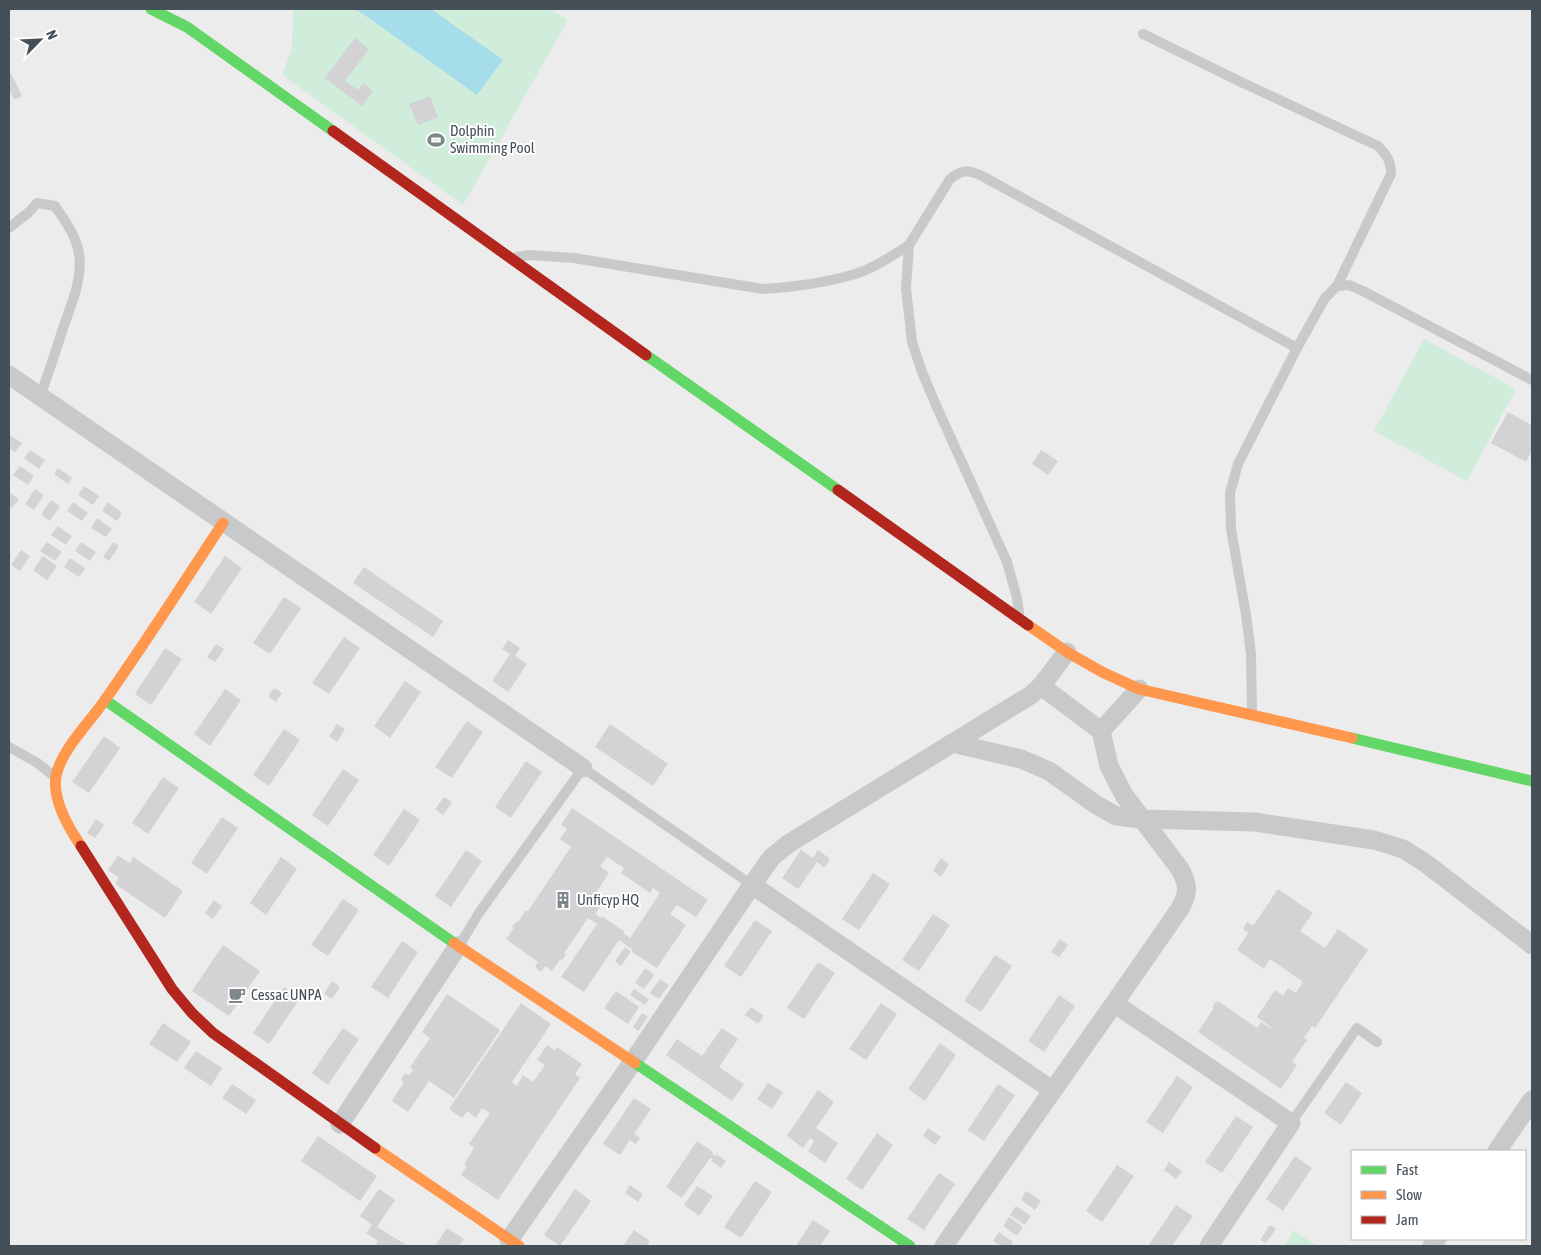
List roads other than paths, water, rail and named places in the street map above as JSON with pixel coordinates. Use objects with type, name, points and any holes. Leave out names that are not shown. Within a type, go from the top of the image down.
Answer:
[{"type":"street","points":[[158,10],[213,45],[1066,652],[1102,672],[1139,688],[1169,698],[1252,714],[1532,781]]},
{"type":"street","points":[[9,375],[583,768]]},
{"type":"street","points":[[223,523],[105,700],[64,755],[56,777],[61,811],[77,841],[172,989],[192,1013],[213,1033],[340,1124],[514,1243],[632,1063],[772,857],[788,844],[1031,695],[1042,686],[1066,652]]},
{"type":"street","points":[[944,1246],[1052,1090],[1115,1004],[1182,907],[1188,894],[1186,881],[1180,869],[1121,788],[1109,766],[1102,738],[1042,686]]},
{"type":"street","points":[[1102,738],[1139,688]]},
{"type":"street","points":[[105,700],[458,946],[910,1246]]},
{"type":"street","points":[[952,743],[1021,759],[1048,771],[1095,804],[1116,816],[1142,819],[1256,822],[1374,840],[1403,849],[1424,862],[1532,945]]},
{"type":"street","points":[[752,885],[1052,1090]]},
{"type":"street","points":[[340,1124],[458,946]]},
{"type":"street","points":[[1115,1004],[1291,1124],[1208,1246]]},
{"type":"street","points":[[1498,1150],[1532,1100]]},
{"type":"lane","points":[[1143,34],[1378,146],[1387,156],[1391,165],[1391,174],[1337,286],[1325,298],[1297,348],[1238,464],[1230,493],[1231,529],[1252,654],[1252,714]]},
{"type":"lane","points":[[1020,618],[1017,598],[1007,562],[936,405],[912,342],[906,288],[910,246],[950,179],[966,170],[972,172],[1297,348]]},
{"type":"lane","points":[[9,228],[37,204],[55,206],[65,220],[79,254],[79,271],[75,292],[40,397]]},
{"type":"lane","points":[[510,258],[529,255],[574,258],[719,282],[763,288],[790,288],[855,274],[910,246]]},
{"type":"lane","points":[[1337,286],[1349,285],[1363,291],[1532,380]]},
{"type":"lane","points":[[9,747],[36,762],[56,777]]},
{"type":"lane","points":[[458,946],[478,913],[583,768],[752,885]]},
{"type":"lane","points":[[1291,1124],[1357,1028],[1376,1042]]},
{"type":"water","name":"Dolphin Swimming Pool","points":[[356,9],[431,9],[503,60],[477,95]]},
{"type":"place","name":"Dolphin Swimming Pool","points":[[436,140]]},
{"type":"place","name":"Unficyp HQ","points":[[563,900]]},
{"type":"place","name":"Cessac UNPA","points":[[237,995]]}]
